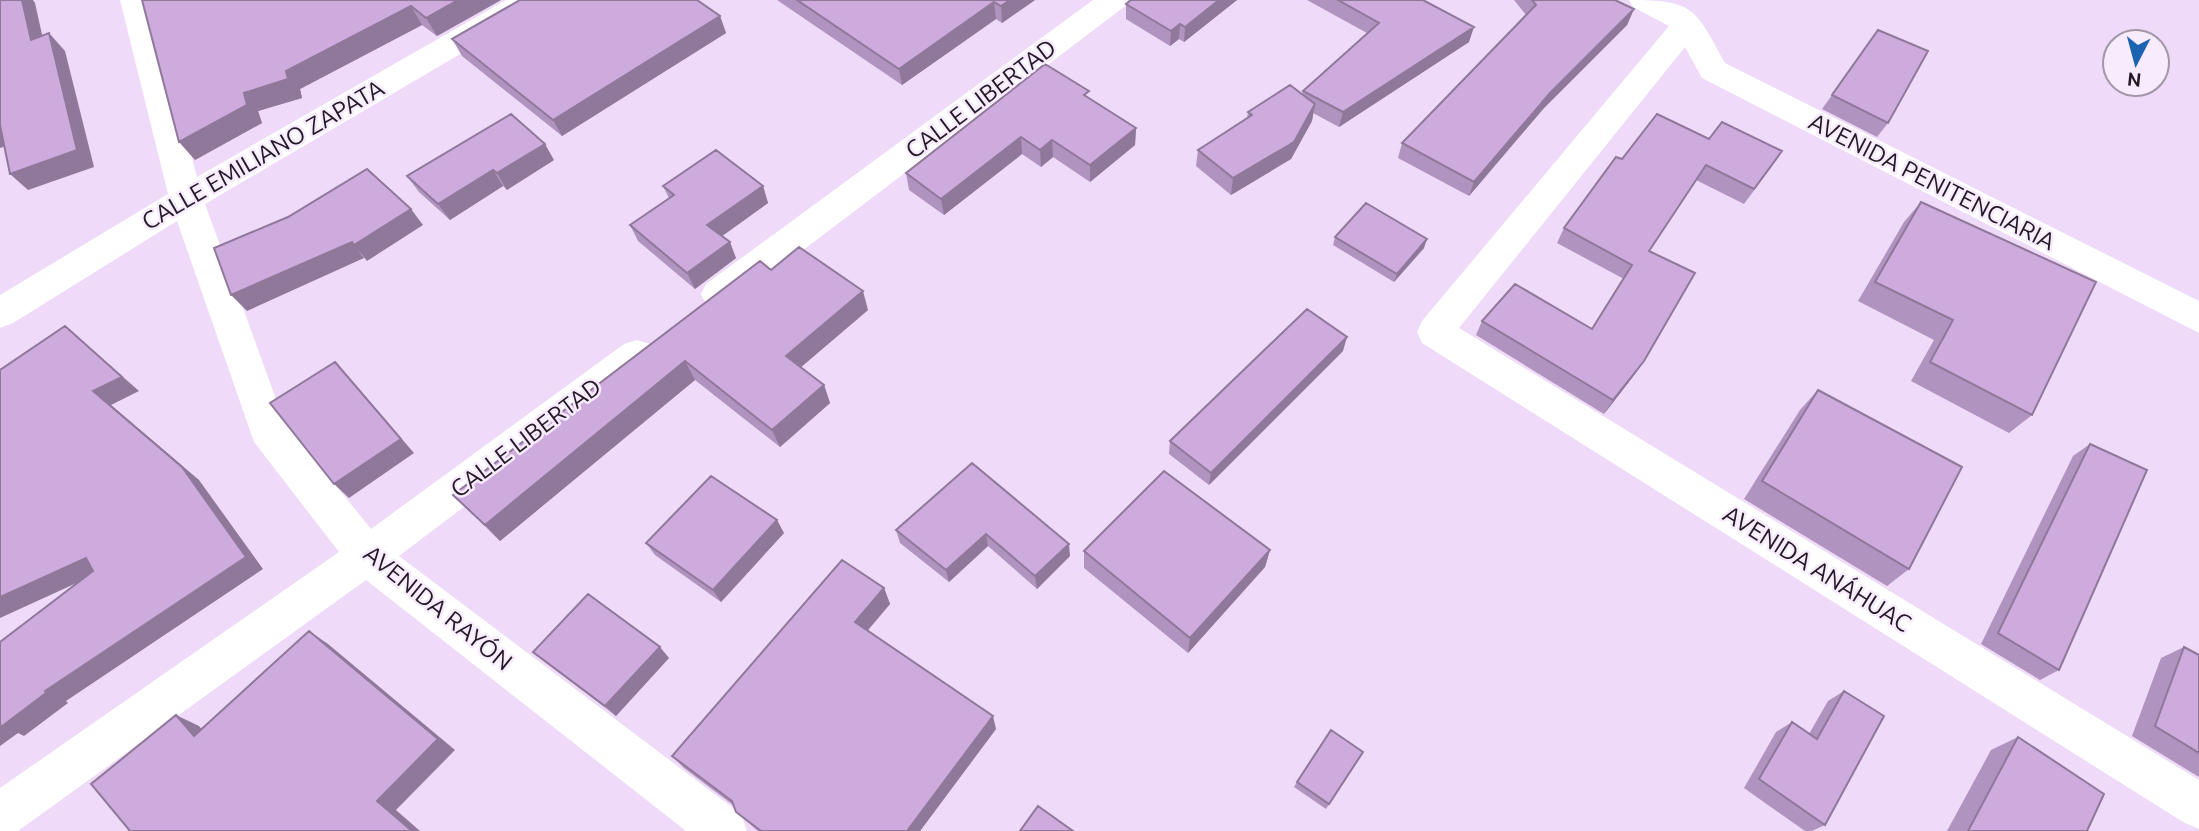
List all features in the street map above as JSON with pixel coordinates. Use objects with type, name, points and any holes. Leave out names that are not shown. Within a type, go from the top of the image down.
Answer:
[{"type":"street","name":"AVENIDA RAYÓN","points":[[135,0],[186,199],[268,430],[368,556],[724,831]]},
{"type":"street","name":"CALLE EMILIANO ZAPATA","points":[[3,304],[529,0]]},
{"type":"street","name":"CALLE LIBERTAD","points":[[0,816],[368,556],[1113,0]]},
{"type":"street","points":[[1644,0],[1688,23]]},
{"type":"street","name":"AVENIDA PENITENCIARIA","points":[[1688,23],[1713,70],[2199,318]]},
{"type":"street","name":"AVENIDA ANÁHUAC","points":[[1688,23],[1435,332],[2199,806]]},
{"type":"building","points":[[0,0],[22,0],[31,40],[49,33],[77,150],[10,174],[0,125]]},
{"type":"building","points":[[142,0],[458,0],[426,18],[411,6],[286,71],[288,79],[244,93],[247,105],[179,142]]},
{"type":"building","points":[[520,0],[697,0],[720,16],[553,120],[452,39]]},
{"type":"building","points":[[797,0],[1010,0],[1001,6],[994,2],[899,69]]},
{"type":"building","points":[[1131,0],[1219,0],[1185,27],[1180,24],[1171,31],[1126,4]]},
{"type":"building","points":[[1338,0],[1423,0],[1474,27],[1343,112],[1303,91],[1379,23]]},
{"type":"building","points":[[1532,0],[1615,0],[1634,9],[1550,93],[1474,182],[1402,143],[1536,5]]},
{"type":"building","points":[[1878,30],[1928,51],[1888,123],[1832,95]]},
{"type":"building","points":[[1045,64],[1089,91],[1084,95],[1136,128],[1090,165],[1052,140],[1040,150],[1021,137],[941,199],[906,173]]},
{"type":"building","points":[[1290,85],[1315,104],[1294,142],[1233,178],[1198,150],[1252,115],[1248,112]]},
{"type":"building","points":[[511,114],[545,144],[497,173],[493,170],[438,204],[407,176]]},
{"type":"building","points":[[1657,114],[1709,139],[1722,122],[1782,151],[1754,189],[1706,165],[1649,251],[1695,273],[1644,361],[1613,400],[1482,321],[1515,284],[1592,329],[1632,265],[1564,228],[1616,157],[1622,159]]},
{"type":"building","points":[[716,150],[763,186],[707,225],[730,242],[687,273],[630,225],[674,195],[663,186]]},
{"type":"building","points":[[367,169],[411,209],[354,245],[352,242],[231,295],[214,248],[288,217]]},
{"type":"building","points":[[1921,202],[2096,282],[2032,415],[1930,362],[1953,320],[1875,282]]},
{"type":"building","points":[[1366,203],[1427,239],[1397,274],[1335,237]]},
{"type":"building","points":[[799,247],[863,291],[786,356],[824,385],[772,430],[685,361],[485,525],[453,495],[760,261],[771,270]]},
{"type":"building","points":[[1307,309],[1347,337],[1211,473],[1170,441]]},
{"type":"building","points":[[65,326],[122,377],[93,391],[182,467],[246,557],[45,691],[46,693],[1,727],[0,642],[93,571],[86,558],[0,597],[0,370]]},
{"type":"building","points":[[335,362],[401,439],[334,484],[270,403]]},
{"type":"building","points":[[1818,390],[1962,467],[1909,569],[1762,481]]},
{"type":"building","points":[[2090,444],[2147,470],[2059,670],[1998,633]]},
{"type":"building","points":[[972,463],[1069,544],[1035,576],[986,534],[946,570],[896,530]]},
{"type":"building","points":[[1164,471],[1270,550],[1190,638],[1084,551]]},
{"type":"building","points":[[711,476],[777,520],[713,590],[646,543]]},
{"type":"building","points":[[842,560],[884,588],[855,622],[993,716],[907,831],[761,831],[736,812],[732,801],[672,756]]},
{"type":"building","points":[[588,594],[660,647],[605,706],[533,652]]},
{"type":"building","points":[[309,631],[438,739],[377,801],[412,831],[130,831],[91,784],[176,715],[194,736]]},
{"type":"building","points":[[2184,647],[2199,655],[2199,753],[2155,726]]},
{"type":"building","points":[[1844,691],[1884,716],[1825,825],[1759,779],[1792,722],[1817,739]]},
{"type":"building","points":[[1331,730],[1363,752],[1329,804],[1297,782]]},
{"type":"building","points":[[2018,737],[2104,794],[2087,831],[1968,831]]},
{"type":"building","points":[[1038,806],[1073,831],[1020,831]]}]
